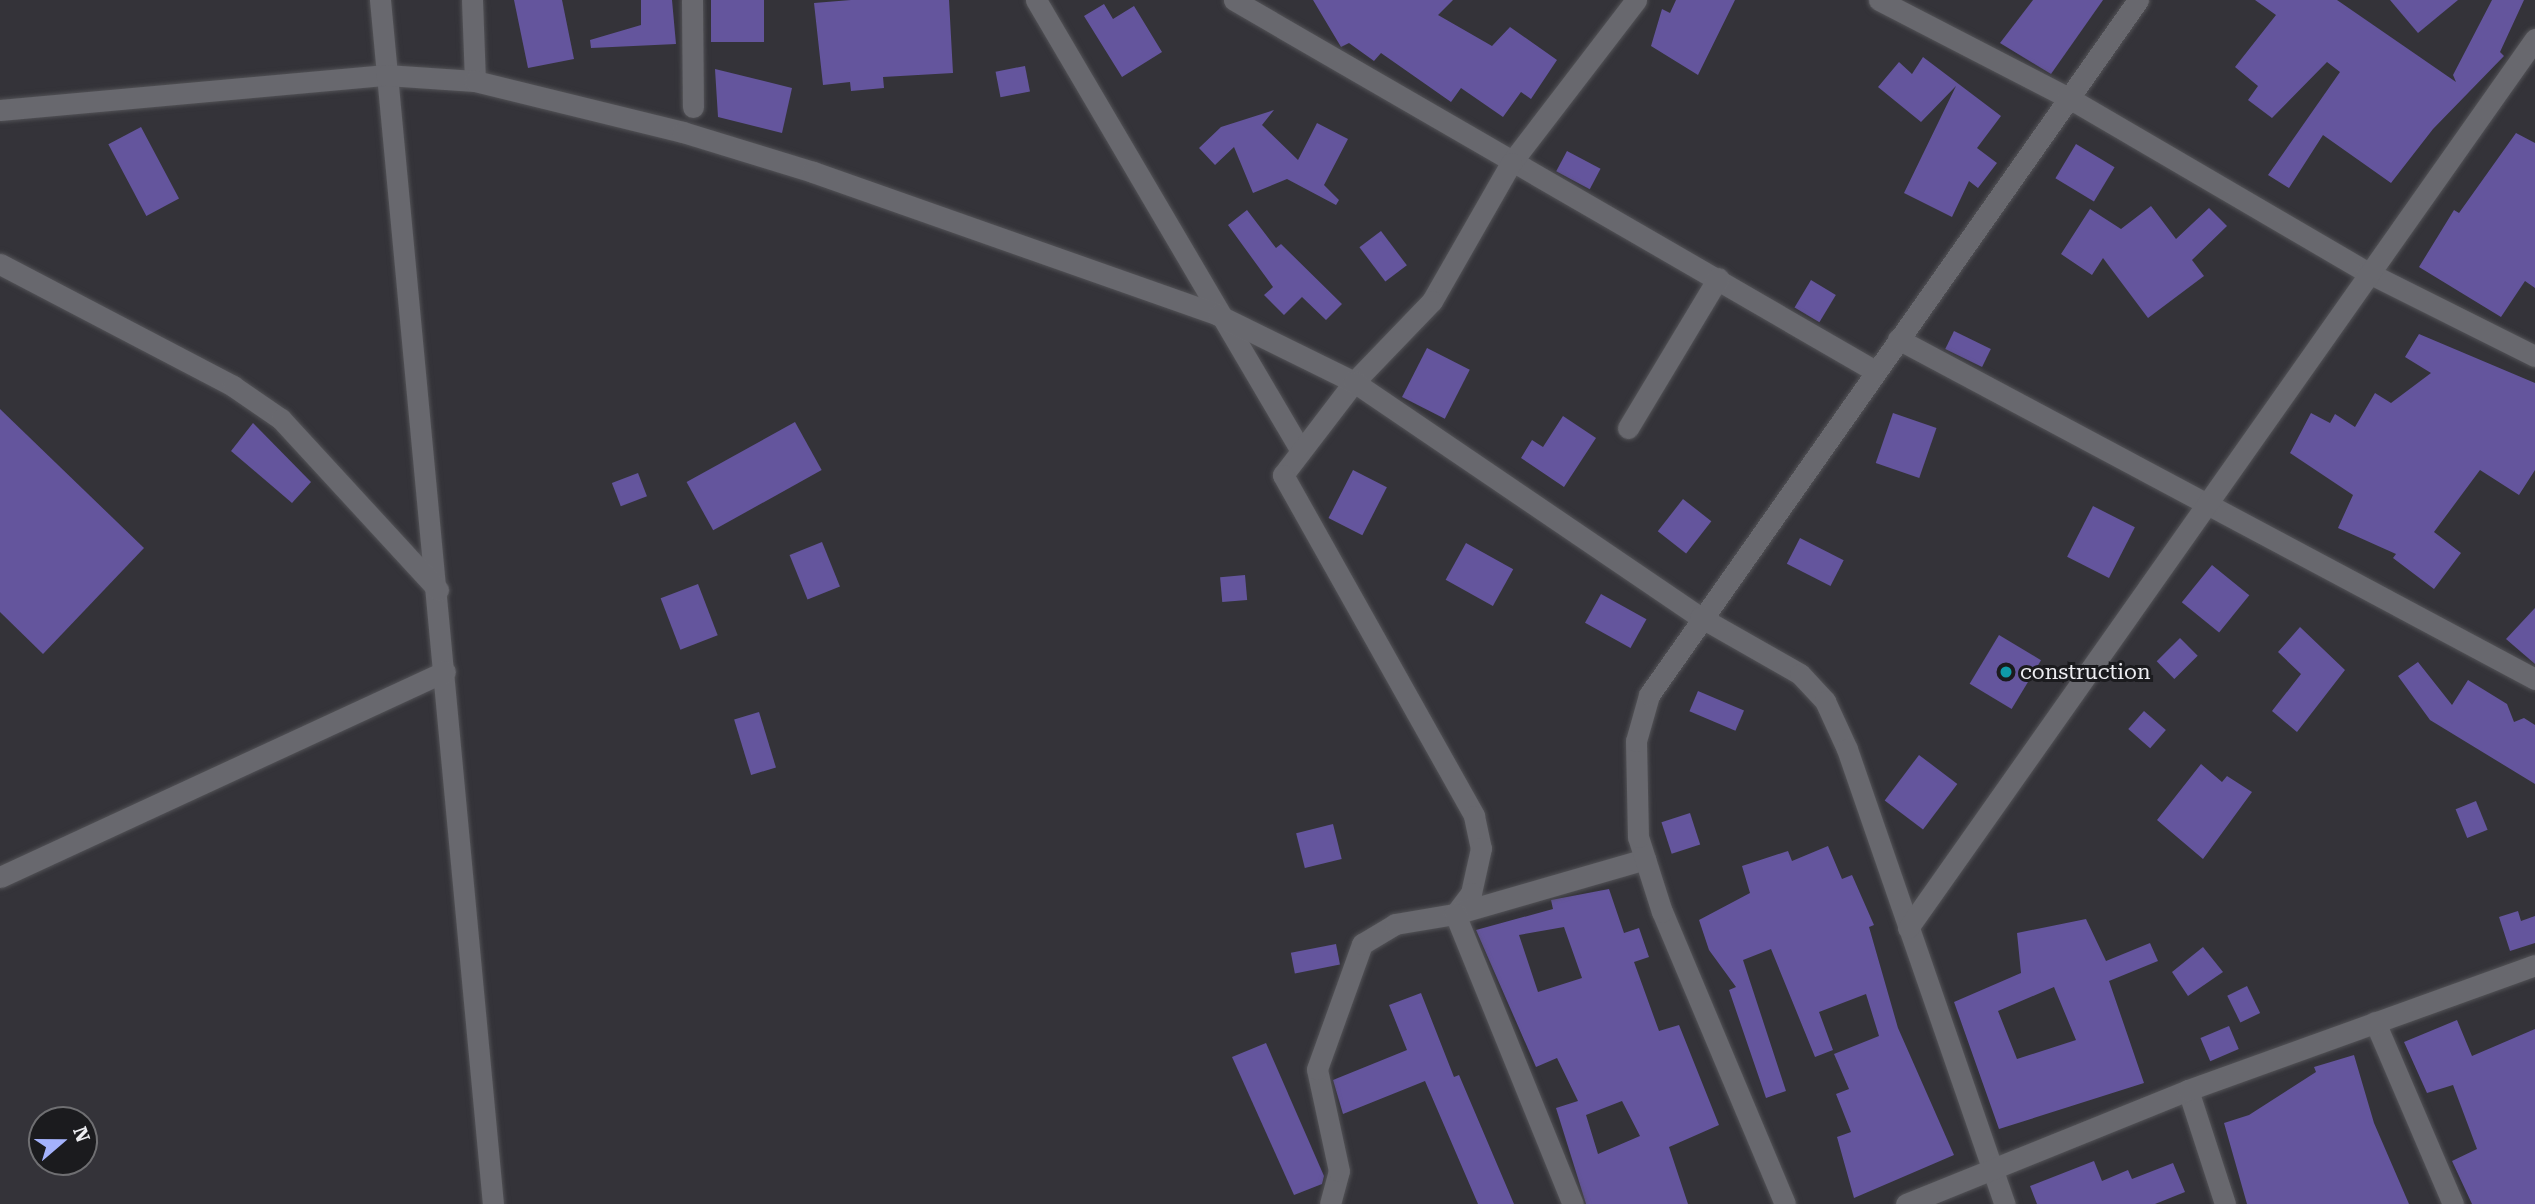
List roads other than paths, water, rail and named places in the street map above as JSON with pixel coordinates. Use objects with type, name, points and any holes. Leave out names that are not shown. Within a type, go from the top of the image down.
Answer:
[{"type":"street","points":[[380,0],[438,590],[493,1204]]},
{"type":"street","points":[[472,0],[475,81]]},
{"type":"street","points":[[692,0],[693,107]]},
{"type":"street","points":[[1035,0],[1301,451]]},
{"type":"street","points":[[1234,0],[1511,163],[1718,278],[1875,371]]},
{"type":"street","points":[[1455,914],[1471,893],[1481,848],[1475,816],[1283,475],[1353,382],[1432,301],[1511,163],[1636,0]]},
{"type":"street","points":[[1879,0],[2069,98],[2367,272],[2535,356]]},
{"type":"street","points":[[1785,1204],[1645,859],[1633,794],[1636,740],[1649,695],[1700,617],[2137,0]]},
{"type":"street","points":[[1908,928],[2208,505],[2367,272],[2535,39]]},
{"type":"street","points":[[0,110],[386,75],[475,81],[683,132],[800,168],[1219,315],[1353,382],[1700,617],[1800,674],[1825,701],[2005,1204]]},
{"type":"street","points":[[0,264],[221,379],[281,419],[438,590]]},
{"type":"street","points":[[1628,428],[1718,278]]},
{"type":"street","points":[[1898,339],[2535,679]]},
{"type":"street","points":[[0,877],[445,671]]},
{"type":"street","points":[[1330,1204],[1339,1171],[1317,1069],[1362,944],[1395,924],[1455,914],[1645,859]]},
{"type":"street","points":[[1455,914],[1573,1204]]},
{"type":"street","points":[[1906,1204],[1992,1172],[2188,1090],[2535,965]]},
{"type":"street","points":[[2375,1022],[2453,1204]]},
{"type":"street","points":[[2188,1090],[2225,1204]]},
{"type":"place","name":"construction","points":[[2006,672]]}]
